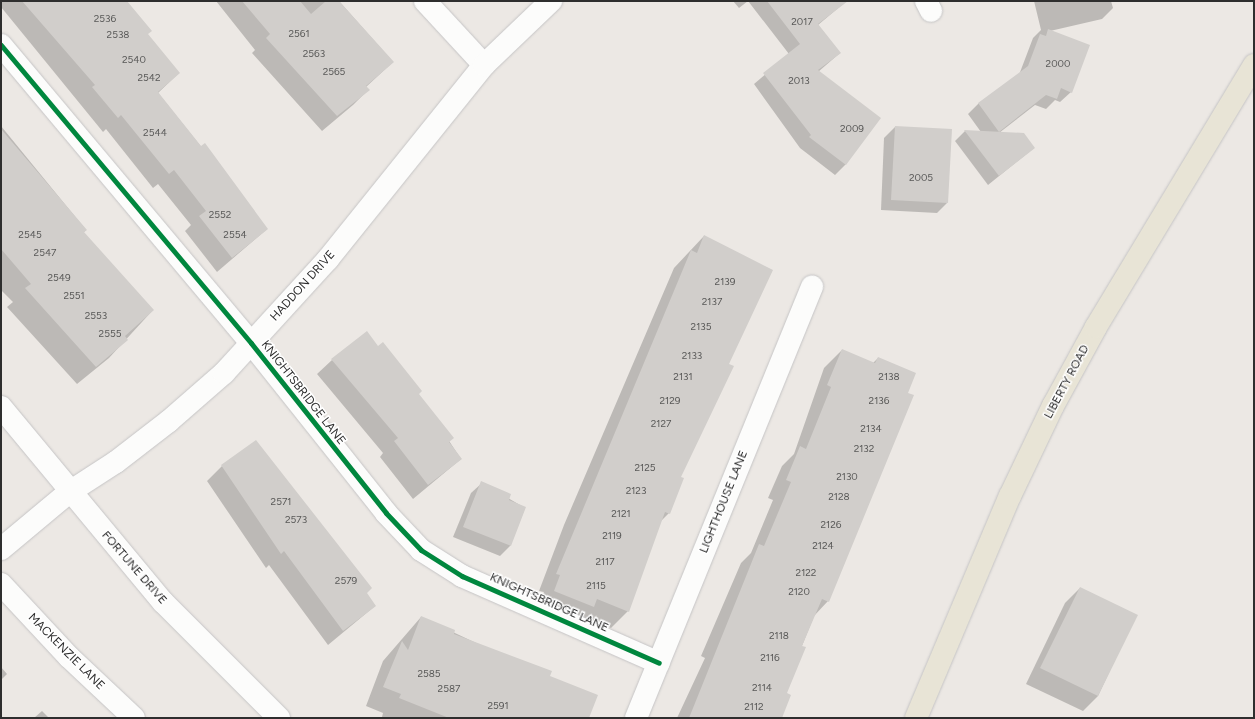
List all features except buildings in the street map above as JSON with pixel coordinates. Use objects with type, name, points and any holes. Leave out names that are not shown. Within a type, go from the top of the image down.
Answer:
[{"type":"main road","name":"LIBERTY ROAD","points":[[916,718],[1010,496],[1053,406],[1096,327],[1254,65]]},
{"type":"street","points":[[425,1],[484,65]]},
{"type":"street","name":"HADDON DRIVE","points":[[1,549],[68,493],[116,462],[169,421],[224,373],[328,259],[484,65],[512,34],[551,1]]},
{"type":"street","name":"KNIGHTSBRIDGE LANE","points":[[1,45],[251,342],[386,513],[421,550],[462,576],[659,663]]},
{"type":"street","name":"LIGHTHOUSE LANE","points":[[636,718],[812,286]]},
{"type":"street","name":"FORTUNE DRIVE","points":[[1,407],[68,493],[162,602],[279,718]]},
{"type":"street","name":"MACKENZIE LANE","points":[[1,584],[69,656],[134,718]]},
{"type":"cycle path","points":[[1,45],[251,343],[386,513],[421,550],[462,576],[659,663]]}]
